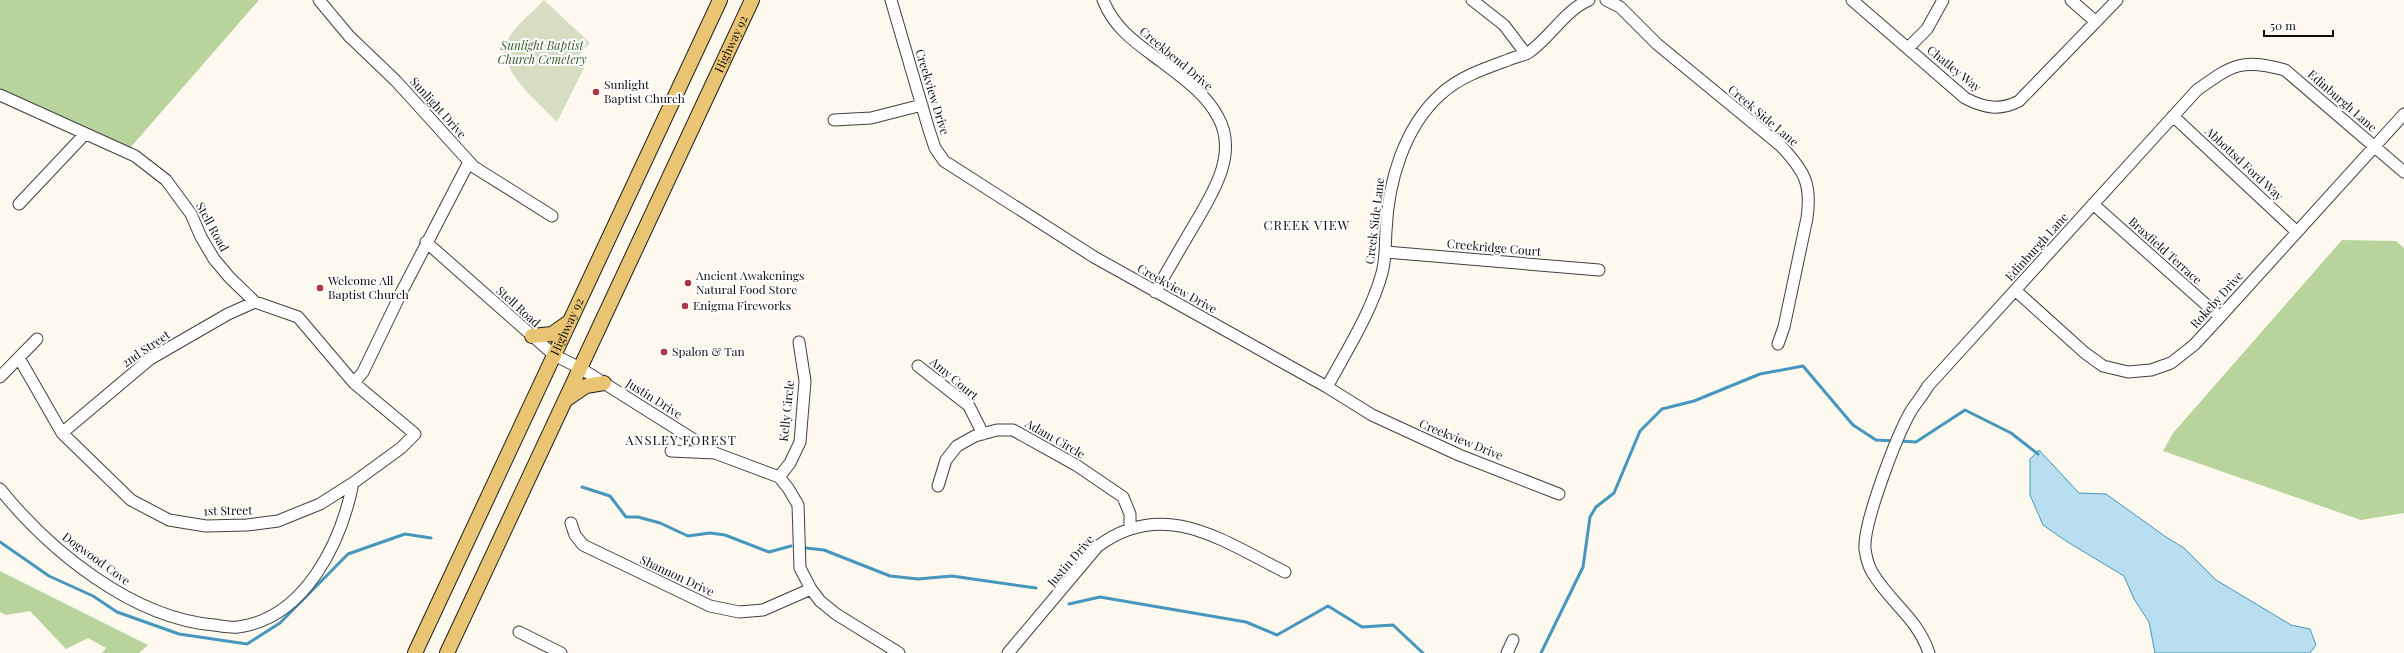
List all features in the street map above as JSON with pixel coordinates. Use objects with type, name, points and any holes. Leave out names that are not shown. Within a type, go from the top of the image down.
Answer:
[{"type":"main road","name":"Highway 92","points":[[415,653],[720,0]]},
{"type":"main road","name":"Highway 92","points":[[447,653],[752,0]]},
{"type":"main road","points":[[532,336],[552,334],[570,321]]},
{"type":"main road","points":[[562,406],[579,389],[592,384],[604,383]]},
{"type":"main road","points":[[424,653],[429,623]]},
{"type":"street","name":"Sunlight Drive","points":[[319,0],[349,36],[396,81],[469,162],[509,190],[552,216]]},
{"type":"street","name":"Creekview Drive","points":[[891,0],[935,148],[944,161],[1043,226],[1155,292],[1327,387],[1394,426],[1559,494]]},
{"type":"street","name":"Creekbend Drive","points":[[1104,0],[1113,21],[1136,42],[1204,97],[1218,117],[1222,127],[1225,152],[1217,183],[1155,292]]},
{"type":"street","points":[[1472,0],[1504,25],[1526,54]]},
{"type":"street","name":"Creek Side Lane","points":[[1327,387],[1375,295],[1386,252],[1386,231],[1395,168],[1401,152],[1431,104],[1450,86],[1465,78],[1497,64],[1526,54],[1574,9],[1589,0]]},
{"type":"street","name":"Creek Side Lane","points":[[1606,0],[1620,7],[1657,44],[1781,146],[1797,163],[1804,174],[1810,200],[1808,218],[1784,327],[1778,344]]},
{"type":"street","name":"Chatley Way","points":[[1852,0],[1965,98],[1979,105],[2007,108],[2020,102],[2116,0]]},
{"type":"street","points":[[1908,48],[1927,29],[1943,0]]},
{"type":"street","points":[[2071,0],[2096,22]]},
{"type":"street","name":"Edinburgh Lane","points":[[1929,653],[1923,635],[1907,614],[1883,589],[1871,570],[1865,549],[1870,519],[1887,468],[1911,412],[1928,386],[2197,90],[2227,68],[2247,63],[2264,64],[2285,70],[2303,83],[2404,172]]},
{"type":"street","name":"Stell Road","points":[[0,95],[135,156],[166,180],[190,214],[214,259],[255,302],[298,317],[354,383],[415,434]]},
{"type":"street","points":[[834,120],[871,118],[922,105]]},
{"type":"street","name":"Rokeby Drive","points":[[2015,290],[2085,353],[2103,366],[2128,372],[2151,370],[2170,363],[2194,345],[2404,114]]},
{"type":"street","name":"Abbottsd Ford Way","points":[[2172,116],[2297,232]]},
{"type":"street","points":[[19,204],[85,134]]},
{"type":"street","points":[[354,383],[363,372],[426,242],[469,162]]},
{"type":"street","name":"Braxfield Terrace","points":[[2094,204],[2220,317]]},
{"type":"street","name":"Stell Road","points":[[426,242],[554,355],[580,368]]},
{"type":"street","name":"Creekridge Court","points":[[1386,252],[1599,270]]},
{"type":"street","name":"2nd Street","points":[[62,433],[150,359],[228,314],[255,302]]},
{"type":"street","points":[[0,377],[37,339]]},
{"type":"street","name":"Kelly Circle","points":[[779,477],[790,463],[800,442],[805,381],[799,342]]},
{"type":"street","name":"1st Street","points":[[19,358],[62,433],[131,500],[169,520],[206,526],[247,525],[278,521],[320,504],[353,484],[401,448],[415,434]]},
{"type":"street","name":"Amy Court","points":[[918,366],[969,406],[983,434]]},
{"type":"street","name":"Justin Drive","points":[[580,368],[715,453],[779,477]]},
{"type":"street","name":"Adam Circle","points":[[938,486],[946,460],[957,446],[983,434],[997,430],[1014,430],[1076,465],[1123,497],[1130,514],[1130,528]]},
{"type":"street","name":"Justin Drive","points":[[671,451],[715,453]]},
{"type":"street","points":[[779,477],[788,488],[798,505],[800,568],[811,589],[820,601],[836,614],[899,653]]},
{"type":"street","name":"Dogwood Cove","points":[[0,489],[45,537],[72,560],[123,595],[166,614],[194,623],[237,627],[268,620],[296,598],[319,572],[347,512],[353,484]]},
{"type":"street","name":"Shannon Drive","points":[[571,523],[575,535],[583,545],[710,606],[739,612],[763,610],[811,589]]},
{"type":"street","name":"Justin Drive","points":[[1008,653],[1098,546],[1114,534],[1130,528],[1152,524],[1182,526],[1204,531],[1285,572]]},
{"type":"street","points":[[519,632],[561,653]]},
{"type":"street","points":[[1507,653],[1513,640]]},
{"type":"green space","points":[[0,0],[259,0],[123,156],[0,99]]},
{"type":"green space","name":"Sunlight Baptist Church Cemetery","points":[[544,0],[590,43],[577,57],[585,66],[557,122],[530,95],[512,73],[504,51],[510,35]]},
{"type":"green space","points":[[2342,240],[2396,241],[2404,248],[2404,513],[2361,520],[2163,451],[2173,433]]},
{"type":"green space","points":[[0,571],[148,645],[139,653],[102,653],[106,648],[88,638],[66,649],[30,611],[6,615],[0,612]]},
{"type":"water","points":[[2039,450],[2079,493],[2106,494],[2166,537],[2184,548],[2216,580],[2291,625],[2310,629],[2316,645],[2310,653],[2155,653],[2149,622],[2134,599],[2124,576],[2066,541],[2043,525],[2030,495],[2030,459]]},
{"type":"waterway","points":[[1541,653],[1583,567],[1590,517],[1596,507],[1614,493],[1640,431],[1662,409],[1694,401],[1760,374],[1803,366],[1853,425],[1876,440],[1895,441]]},
{"type":"waterway","points":[[1900,441],[1916,442],[1965,410],[2011,433],[2038,454]]},
{"type":"waterway","points":[[582,487],[610,496],[626,517],[638,517],[660,523],[688,536],[710,533],[725,535],[769,552],[791,546]]},
{"type":"waterway","points":[[0,542],[49,576],[93,596],[117,612],[179,634],[247,644],[280,623],[348,554],[405,534],[431,538]]},
{"type":"waterway","points":[[806,548],[824,550],[890,576],[918,579],[952,576],[1036,588]]},
{"type":"waterway","points":[[1069,604],[1100,597],[1246,622],[1277,635],[1328,606],[1362,627],[1393,625],[1423,653]]},
{"type":"place","name":"Sunlight Baptist Church","points":[[596,92]]},
{"type":"place","name":"Ancient Awakenings Natural Food Store","points":[[688,283]]},
{"type":"place","name":"Welcome All Baptist Church","points":[[320,288]]},
{"type":"place","name":"Enigma Fireworks","points":[[685,306]]},
{"type":"place","name":"Spalon & Tan","points":[[664,352]]},
{"type":"district","name":"CREEK VIEW","points":[[1307,225]]},
{"type":"district","name":"ANSLEY FOREST","points":[[681,440]]}]
